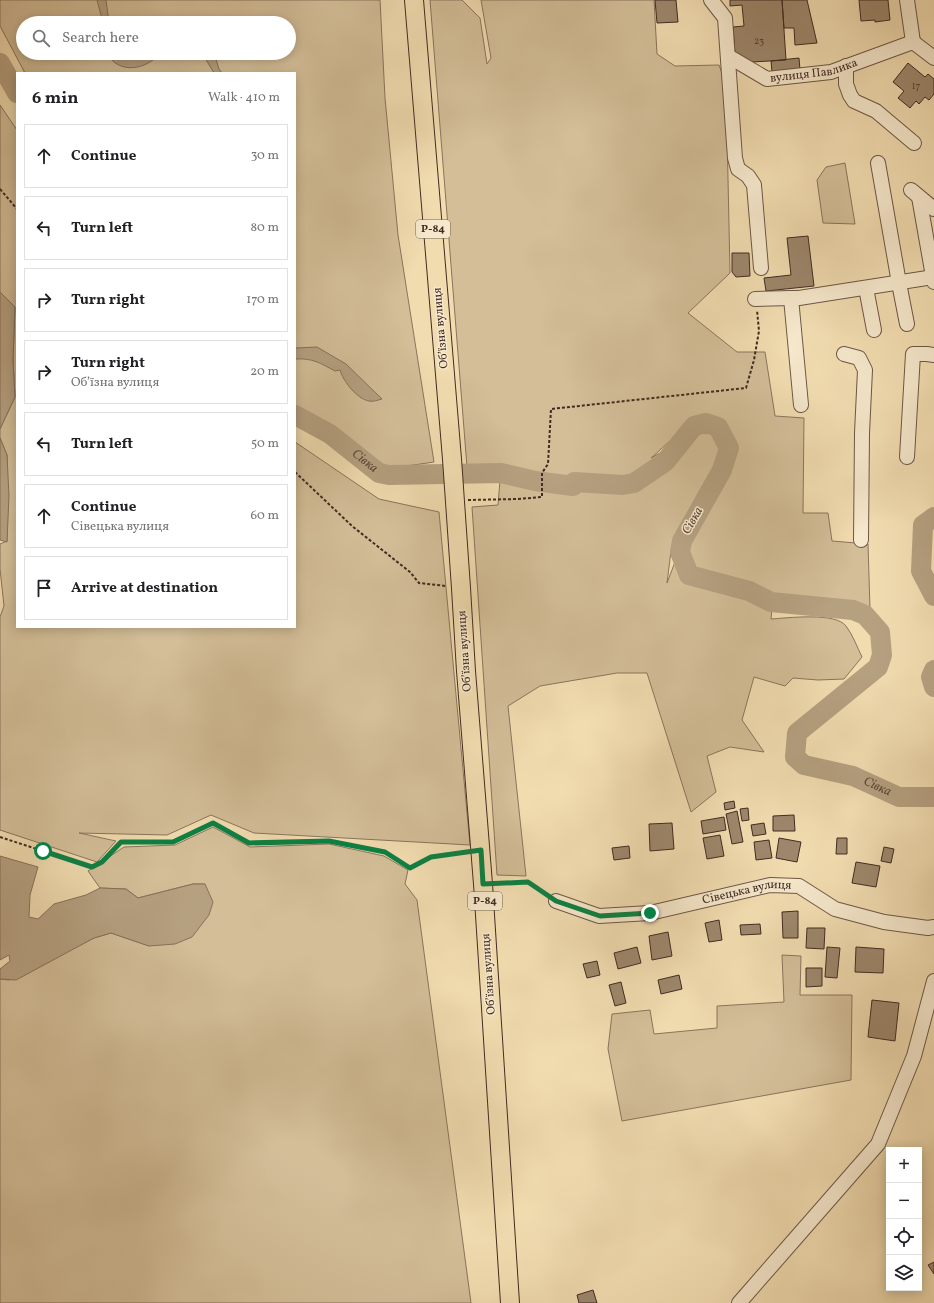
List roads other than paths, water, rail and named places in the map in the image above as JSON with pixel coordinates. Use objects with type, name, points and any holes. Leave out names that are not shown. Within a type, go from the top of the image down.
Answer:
[{"type":"main road","name":"Обʼїзна вулиця","points":[[414,0],[452,459],[466,671],[481,850],[510,1303]]},
{"type":"street","points":[[711,0],[725,18],[734,158],[738,168],[748,176],[754,185],[761,268]]},
{"type":"street","points":[[907,0],[913,42],[934,58]]},
{"type":"street","name":"вулиця Павлика","points":[[728,56],[767,79],[831,72],[913,42]]},
{"type":"street","points":[[846,66],[846,84],[854,101],[876,111],[914,143]]},
{"type":"street","points":[[878,163],[907,324]]},
{"type":"street","points":[[755,299],[799,298],[934,279],[915,193],[934,209]]},
{"type":"street","points":[[866,288],[874,330]]},
{"type":"street","points":[[791,298],[801,405]]},
{"type":"street","points":[[844,354],[859,358],[865,370],[862,432],[861,540]]},
{"type":"street","points":[[907,457],[913,354],[934,355]]},
{"type":"street","name":"Сівецька вулиця","points":[[556,901],[600,916],[650,913],[770,885],[799,886],[835,909],[884,922],[928,928],[934,927]]},
{"type":"street","points":[[738,1303],[878,1144],[914,1056],[934,981]]},
{"type":"waterway","name":"Сівка","points":[[0,63],[16,91]]},
{"type":"waterway","name":"Сівка","points":[[296,416],[330,434],[379,473],[389,475],[501,473],[535,481],[573,486],[574,482],[623,485],[634,483],[665,462],[694,426],[706,423],[718,427],[729,448],[722,470],[682,541],[680,552],[689,575],[749,591],[771,602],[853,610],[865,615],[880,632],[882,655],[878,667],[797,733],[795,757],[804,765],[853,776],[899,797],[934,797]]},
{"type":"waterway","name":"Сівка","points":[[934,517],[923,525],[921,571],[934,596]]},
{"type":"waterway","name":"Сівка","points":[[934,670],[931,677],[934,687]]}]
